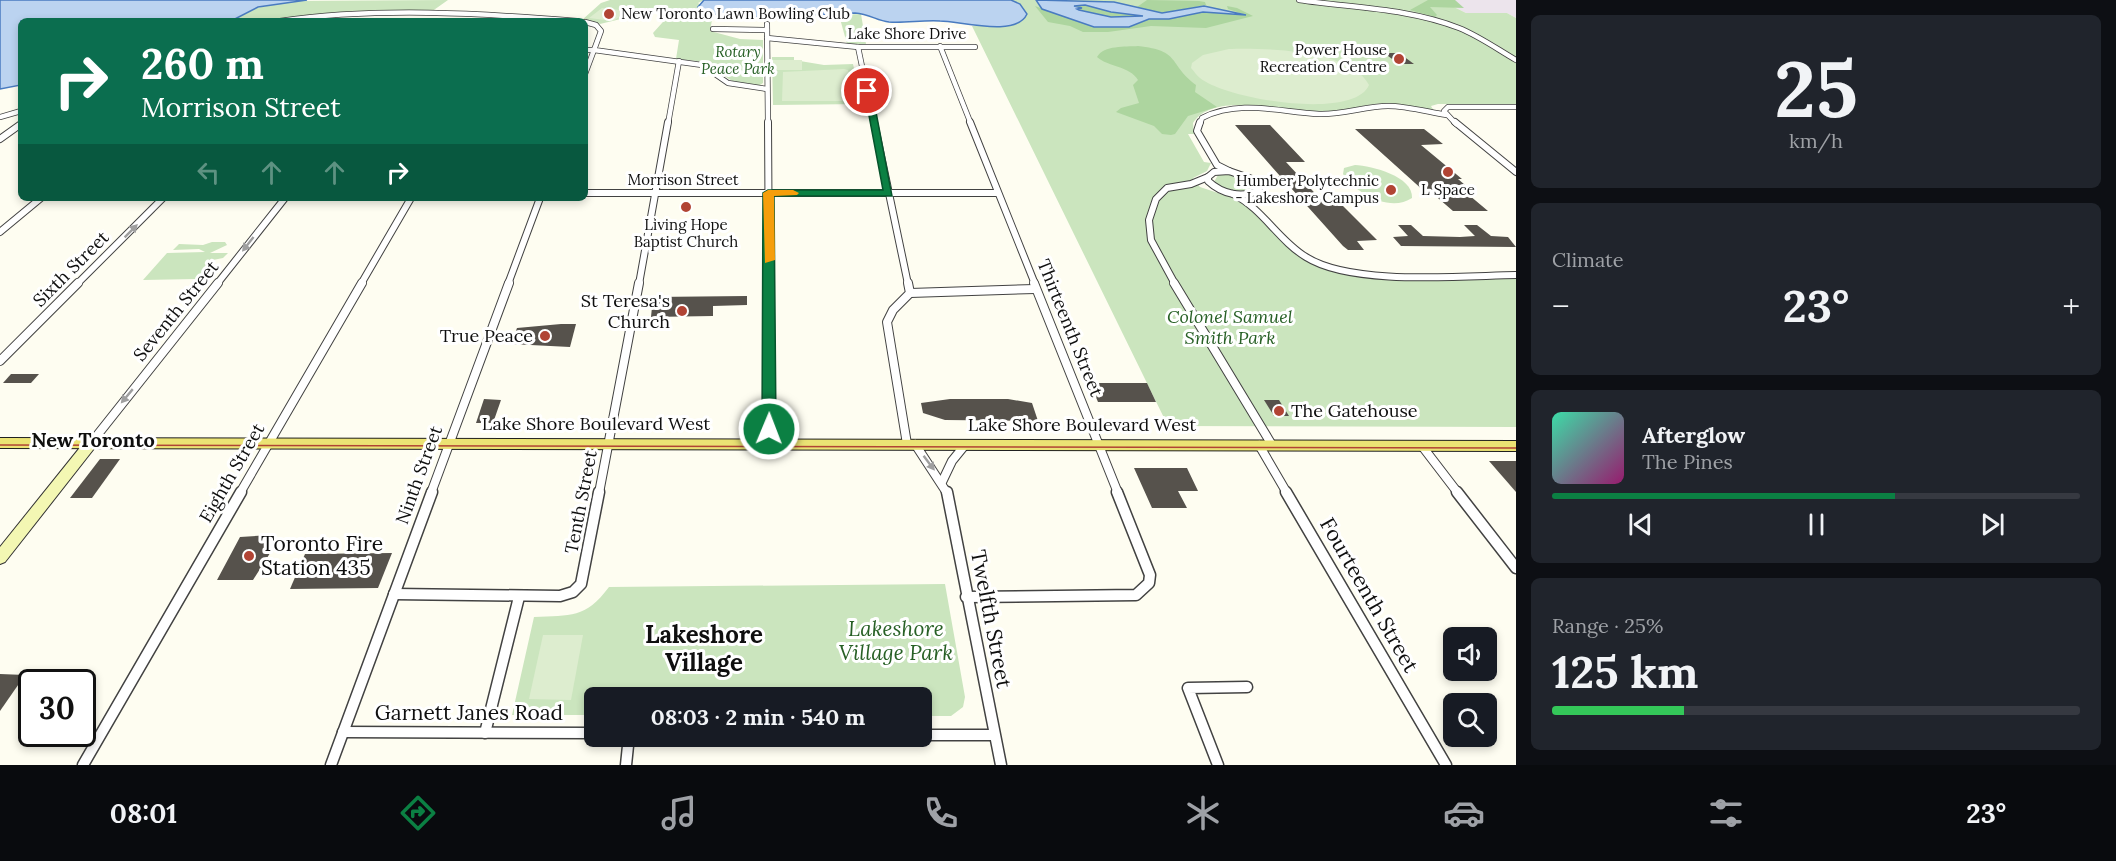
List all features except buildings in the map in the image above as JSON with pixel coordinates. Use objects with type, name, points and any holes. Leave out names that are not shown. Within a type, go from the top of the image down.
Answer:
[{"type":"main road","name":"Lake Shore Boulevard West","points":[[0,443],[1516,446]]},
{"type":"main road","points":[[0,558],[91,443]]},
{"type":"street","points":[[1299,0],[1391,10],[1436,21],[1478,37],[1516,60]]},
{"type":"street","points":[[427,18],[430,14]]},
{"type":"street","points":[[298,18],[317,15],[430,14],[538,18]]},
{"type":"street","points":[[342,18],[345,15]]},
{"type":"street","points":[[588,23],[596,25],[601,31],[588,66]]},
{"type":"street","points":[[713,30],[767,27],[770,444]]},
{"type":"street","name":"Lake Shore Drive","points":[[767,38],[858,46],[975,46]]},
{"type":"street","points":[[858,46],[910,292],[1035,289]]},
{"type":"street","name":"Thirteenth Street","points":[[940,46],[1150,575],[1149,583],[1137,595],[966,597]]},
{"type":"street","points":[[588,50],[706,66],[719,78],[732,84],[767,89]]},
{"type":"street","name":"Tenth Street","points":[[394,594],[560,596],[573,592],[580,584],[679,62]]},
{"type":"street","points":[[1248,198],[1259,190],[1257,183],[1245,175],[1217,165],[1197,127],[1202,118],[1223,110],[1253,107],[1330,114],[1383,106],[1447,115]]},
{"type":"street","points":[[1516,107],[1448,107],[1444,109],[1466,134],[1516,172]]},
{"type":"street","points":[[0,117],[18,112]]},
{"type":"street","points":[[0,139],[18,126]]},
{"type":"street","points":[[1217,165],[1214,172],[1229,171]]},
{"type":"street","name":"Fourteenth Street","points":[[1214,172],[1191,184],[1167,188],[1156,200],[1149,220],[1151,240],[1446,765]]},
{"type":"street","points":[[1208,177],[1217,189]]},
{"type":"street","points":[[1191,184],[1248,198],[1307,257],[1346,272],[1372,275],[1516,275]]},
{"type":"street","name":"Morrison Street","points":[[588,193],[997,193]]},
{"type":"street","points":[[0,232],[37,201]]},
{"type":"street","name":"Sixth Street","points":[[0,361],[160,201]]},
{"type":"street","name":"Seventh Street","points":[[91,443],[283,201]]},
{"type":"street","name":"Eighth Street","points":[[83,765],[409,201]]},
{"type":"street","name":"Ninth Street","points":[[331,765],[539,201]]},
{"type":"street","name":"Twelfth Street","points":[[910,292],[893,310],[887,322],[911,444],[942,482],[953,519],[966,597],[1001,765]]},
{"type":"street","points":[[942,482],[952,461],[965,445]]},
{"type":"street","points":[[1422,446],[1516,568]]},
{"type":"street","points":[[485,733],[519,597]]},
{"type":"street","points":[[1218,765],[1188,688],[1247,687]]},
{"type":"street","name":"Garnett Janes Road","points":[[343,732],[584,733]]},
{"type":"street","points":[[932,735],[994,735]]},
{"type":"street","points":[[626,765],[628,747]]},
{"type":"shaded area","points":[[1440,0],[1516,0],[1516,18],[1507,13],[1466,13]]},
{"type":"green space","points":[[448,0],[431,12],[328,13],[295,18],[238,18],[252,9],[290,1]]},
{"type":"green space","name":"Rotary Peace Park","points":[[610,0],[704,0],[698,3],[713,14],[710,31],[740,39],[763,40],[763,83],[755,87],[740,85],[705,63],[676,59],[679,40],[655,37],[653,33],[671,13],[658,10],[600,24],[584,18],[601,3]]},
{"type":"green space","name":"Colonel Samuel Smith Park","points":[[1011,0],[1440,0],[1466,13],[1507,13],[1516,18],[1516,104],[1438,104],[1431,106],[1434,111],[1375,104],[1325,113],[1236,105],[1218,107],[1204,113],[1193,123],[1194,134],[1188,134],[1204,162],[1211,163],[1207,171],[1193,178],[1200,187],[1242,201],[1296,254],[1368,277],[1516,278],[1516,427],[1168,426],[972,26],[1006,26],[1027,14],[1020,4]]},
{"type":"green space","points":[[1147,0],[1199,1],[1205,2],[1206,5],[1162,13],[1137,7]]},
{"type":"green space","points":[[1428,0],[1455,0],[1464,8],[1430,7],[1437,15],[1435,17],[1410,10]]},
{"type":"green space","points":[[1085,5],[1111,12],[1144,16],[1111,17],[1079,10],[1077,9],[1081,8],[1074,6]]},
{"type":"green space","points":[[1035,6],[1094,27],[1129,27],[1149,19],[1169,19],[1204,12],[1246,15],[1228,9],[1227,6],[1253,16],[1206,28],[1151,26],[1108,32],[1083,32],[1070,26],[1048,22]]},
{"type":"green space","name":"New Toronto Lawn Bowling Club","points":[[602,8],[629,11],[613,21],[589,18]]},
{"type":"green space","points":[[861,14],[866,44],[847,44],[839,15]]},
{"type":"green space","points":[[1138,46],[1162,51],[1168,55],[1196,85],[1195,92],[1217,107],[1188,116],[1175,134],[1171,135],[1162,134],[1154,126],[1116,112],[1121,108],[1139,103],[1133,85],[1138,80],[1130,72],[1097,57],[1105,50]]},
{"type":"green space","points":[[1229,49],[1284,50],[1326,58],[1344,64],[1359,73],[1369,85],[1358,96],[1340,102],[1288,103],[1261,99],[1214,86],[1200,78],[1191,68],[1192,63],[1203,55]]},
{"type":"green space","points":[[772,57],[794,57],[794,60],[824,65],[853,64],[862,104],[773,105]]},
{"type":"green space","points":[[772,60],[802,60],[802,70],[772,70]]},
{"type":"green space","points":[[848,70],[855,101],[782,101],[783,72]]},
{"type":"green space","points":[[1355,165],[1371,167],[1399,178],[1411,190],[1412,198],[1394,203],[1374,199],[1364,194],[1343,174],[1344,168]]},
{"type":"green space","points":[[1229,174],[1248,180],[1252,189],[1242,192],[1232,191],[1214,182],[1218,175]]},
{"type":"green space","points":[[225,242],[227,245],[210,253],[228,253],[223,258],[213,260],[196,279],[143,280],[167,253],[205,252],[199,249],[173,250],[179,244],[203,245]]},
{"type":"green space","name":"Lakeshore Village Park","points":[[945,584],[965,697],[963,707],[951,716],[932,716],[932,687],[584,687],[584,715],[512,715],[534,617],[568,615],[584,610],[609,587]]},
{"type":"green space","points":[[543,635],[583,635],[571,700],[529,699]]},
{"type":"water","points":[[0,0],[307,0],[258,7],[237,18],[18,18],[18,86],[0,89]]},
{"type":"water","points":[[704,0],[1011,0],[1020,4],[1027,14],[1021,21],[1000,27],[940,21],[889,22],[855,13],[753,17],[713,14],[698,7]]},
{"type":"water","points":[[1036,0],[1114,2],[1162,13],[1204,6],[1246,15],[1203,12],[1169,19],[1149,19],[1129,27],[1094,27],[1042,9]],"holes":[[[1085,5],[1111,12],[1143,16],[1111,17],[1079,10],[1077,9],[1082,8],[1074,6]]]},
{"type":"tram line","points":[[0,445],[1516,448]]},
{"type":"slow traffic","points":[[769,260],[768,193],[793,193]]},
{"type":"place","name":"New Toronto Lawn Bowling Club","points":[[609,14]]},
{"type":"place","name":"Power House Recreation Centre","points":[[1399,59]]},
{"type":"place","name":"L Space","points":[[1448,172]]},
{"type":"place","name":"Humber Polytechnic - Lakeshore Campus","points":[[1391,190]]},
{"type":"place","name":"Living Hope Baptist Church","points":[[686,207]]},
{"type":"place","name":"St Teresa's Church","points":[[682,311]]},
{"type":"place","name":"True Peace","points":[[545,336]]},
{"type":"place","name":"The Gatehouse","points":[[1279,411]]},
{"type":"place","name":"Toronto Fire Station 435","points":[[249,556]]},
{"type":"district","name":"New Toronto","points":[[93,440]]},
{"type":"district","name":"Lakeshore Village","points":[[704,649]]},
{"type":"route","points":[[769,429],[768,193],[889,193],[867,91]]}]
